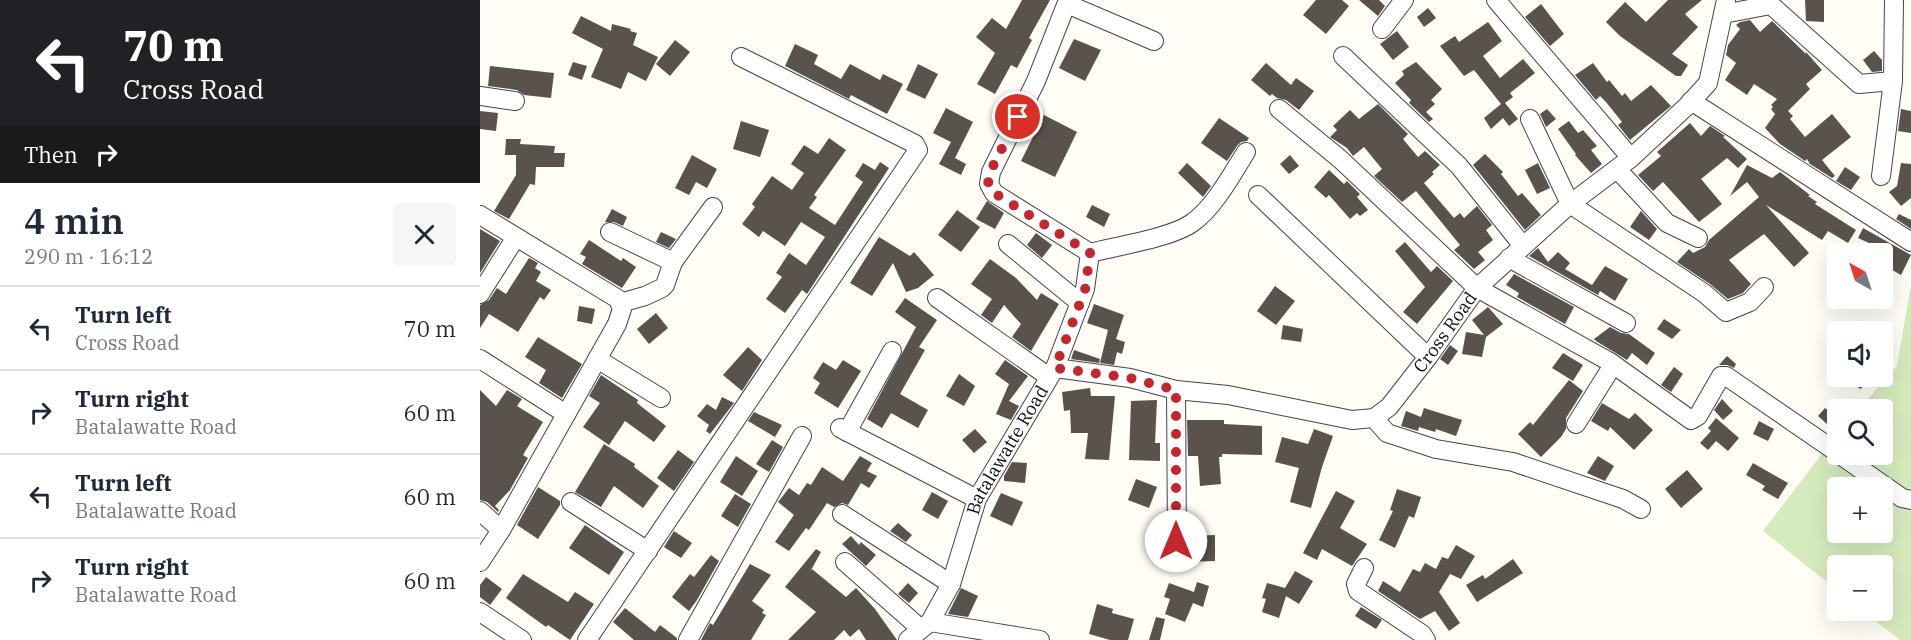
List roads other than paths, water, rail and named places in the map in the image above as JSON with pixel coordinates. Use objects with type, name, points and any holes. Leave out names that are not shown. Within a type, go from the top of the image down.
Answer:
[{"type":"street","points":[[1382,29],[1404,0]]},
{"type":"street","points":[[1496,0],[1631,158]]},
{"type":"street","points":[[1881,176],[1893,81],[1894,0]]},
{"type":"street","points":[[1154,41],[1067,2],[1036,81],[990,172],[988,184],[994,193],[1090,253],[1177,231],[1194,222],[1217,197],[1246,152]]},
{"type":"street","points":[[1725,7],[1771,5],[1859,84],[1893,81]]},
{"type":"street","name":"Cross Road","points":[[1374,418],[1389,406],[1428,357],[1477,288],[1570,204],[1631,158],[1708,83],[1725,7]]},
{"type":"street","points":[[1343,56],[1459,166],[1516,252],[1626,323]]},
{"type":"street","points":[[587,640],[918,150],[915,144],[741,57]]},
{"type":"street","points":[[480,96],[515,101]]},
{"type":"street","points":[[1691,101],[1911,242]]},
{"type":"street","points":[[1279,109],[1340,159],[1477,288],[1613,364],[1691,420],[1698,416],[1721,376],[1726,376],[1827,446]]},
{"type":"street","points":[[1530,119],[1570,204],[1704,292],[1726,312],[1749,303],[1764,287]]},
{"type":"street","points":[[1617,169],[1667,223],[1698,238]]},
{"type":"street","points":[[1258,195],[1428,357]]},
{"type":"street","points":[[620,303],[645,296],[665,285],[673,262],[713,207]]},
{"type":"street","points":[[480,215],[618,298],[622,309],[617,324],[501,530],[480,562]]},
{"type":"street","points":[[610,232],[673,262]]},
{"type":"street","points":[[480,294],[516,237]]},
{"type":"street","points":[[1008,244],[1080,303]]},
{"type":"street","name":"Batalawatte Road","points":[[920,630],[951,584],[977,499],[1052,372],[1085,290],[1090,253]]},
{"type":"street","points":[[937,298],[1052,372],[1130,378],[1176,390],[1228,395],[1352,420],[1374,418],[1387,433],[1436,449],[1513,462],[1623,499],[1641,509]]},
{"type":"street","points":[[892,351],[843,430],[977,499]]},
{"type":"street","points":[[480,359],[566,414]]},
{"type":"street","points":[[597,359],[661,398]]},
{"type":"street","points":[[1576,424],[1613,364]]},
{"type":"street","points":[[1176,390],[1176,541]]},
{"type":"street","points":[[688,640],[802,436]]},
{"type":"street","points":[[1854,465],[1902,498],[1911,500]]},
{"type":"street","points":[[571,502],[648,551]]},
{"type":"street","points":[[480,511],[501,530]]},
{"type":"street","points":[[842,514],[951,584]]},
{"type":"street","points":[[845,562],[920,630],[1040,640]]},
{"type":"street","points":[[1364,568],[1356,584],[1358,591],[1422,634],[1426,640]]},
{"type":"street","points":[[480,612],[522,640]]}]
